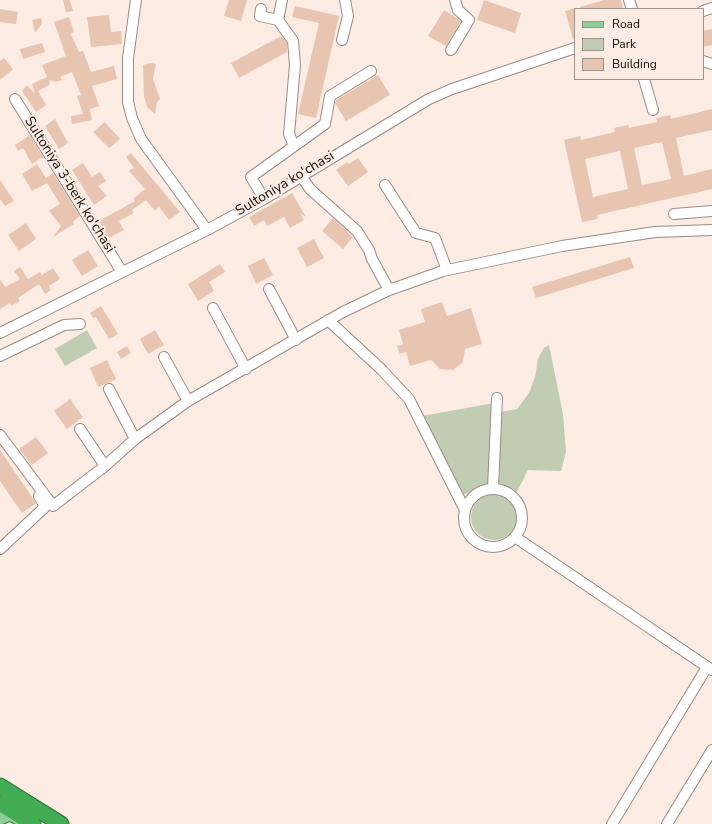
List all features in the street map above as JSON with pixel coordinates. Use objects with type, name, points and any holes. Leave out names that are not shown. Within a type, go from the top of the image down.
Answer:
[{"type":"highway","points":[[0,786],[61,824]]},
{"type":"highway","points":[[0,803],[33,824]]},
{"type":"main road","points":[[0,818],[10,814],[33,824]]},
{"type":"street","points":[[136,0],[128,58],[128,102],[132,118],[141,139],[207,230]]},
{"type":"street","points":[[278,20],[282,0]]},
{"type":"street","points":[[342,40],[348,16],[345,0]]},
{"type":"street","points":[[451,50],[469,20],[458,10],[455,0]]},
{"type":"street","points":[[261,9],[260,16],[278,20],[293,41],[296,65],[290,134],[294,146]]},
{"type":"street","name":"Sultoniya ko'chasi","points":[[0,333],[207,230],[264,199],[429,99],[459,87],[574,48]]},
{"type":"street","points":[[264,199],[251,177],[325,124],[330,96],[371,71]]},
{"type":"street","points":[[644,80],[653,110]]},
{"type":"street","name":"Sultoniya 3-berk ko'chasi","points":[[15,99],[122,272]]},
{"type":"street","points":[[301,176],[310,189],[357,231],[369,250],[389,290]]},
{"type":"street","points":[[385,185],[416,233],[435,238],[447,270]]},
{"type":"street","points":[[674,214],[712,210]]},
{"type":"street","points":[[0,435],[53,506],[105,466],[135,439],[188,401],[246,369],[328,320],[389,290],[447,270],[562,246],[655,232],[712,230]]},
{"type":"street","points":[[269,289],[296,340]]},
{"type":"street","points":[[213,308],[246,369]]},
{"type":"street","points":[[328,320],[381,369],[409,400],[465,510]]},
{"type":"street","points":[[0,356],[64,325],[80,324]]},
{"type":"street","points":[[164,357],[188,401]]},
{"type":"street","points":[[109,389],[135,439]]},
{"type":"street","points":[[493,489],[497,398]]},
{"type":"street","points":[[80,429],[105,466]]},
{"type":"street","points":[[0,445],[45,504],[42,510],[0,549]]},
{"type":"street","points":[[493,489],[502,490],[510,494],[517,501],[521,510],[522,520],[520,529],[515,537],[507,543],[498,546],[488,546],[478,543],[471,536],[466,528],[464,519],[465,510],[469,501],[483,490],[493,489]]},
{"type":"street","points":[[515,537],[710,668],[613,824]]},
{"type":"street","points":[[667,824],[712,750]]},
{"type":"green space","points":[[87,330],[97,348],[65,366],[55,349]]},
{"type":"green space","points":[[549,345],[563,414],[566,452],[561,471],[528,470],[517,492],[499,486],[501,412],[517,409],[529,393],[535,377],[538,359],[544,348]]},
{"type":"green space","points":[[494,403],[489,484],[463,495],[422,416]]},
{"type":"green space","points":[[489,494],[499,494],[507,498],[513,504],[517,512],[517,522],[513,530],[507,536],[499,540],[489,540],[481,536],[475,530],[471,522],[471,512],[475,504],[481,498]]},
{"type":"building","points":[[63,0],[70,0],[73,11],[66,12]]},
{"type":"building","points":[[229,0],[247,0],[241,21],[224,16]]},
{"type":"building","points":[[484,0],[521,13],[515,33],[477,20]]},
{"type":"building","points":[[604,0],[621,0],[623,8],[580,8]]},
{"type":"building","points":[[295,6],[339,16],[316,118],[298,114],[319,23],[292,17]]},
{"type":"building","points":[[574,8],[574,39],[573,39],[565,11]]},
{"type":"building","points":[[0,9],[18,12],[16,24],[0,22]]},
{"type":"building","points":[[444,10],[461,21],[446,46],[428,36]]},
{"type":"building","points":[[109,15],[111,32],[121,31],[122,44],[91,47],[87,17]]},
{"type":"building","points":[[69,17],[74,32],[71,34],[79,52],[83,51],[91,72],[114,66],[117,79],[92,86],[99,106],[90,109],[92,120],[72,124],[71,116],[83,114],[77,96],[81,95],[72,72],[60,77],[62,80],[56,82],[50,80],[49,85],[38,91],[46,105],[36,112],[22,91],[27,85],[35,94],[32,84],[47,77],[42,65],[66,56],[54,22]]},
{"type":"building","points":[[41,18],[42,23],[35,33],[32,20]]},
{"type":"building","points":[[712,29],[712,45],[704,47],[704,31]]},
{"type":"building","points":[[281,36],[287,43],[287,52],[239,78],[231,63]]},
{"type":"building","points":[[42,43],[45,52],[23,59],[20,49]]},
{"type":"building","points":[[4,58],[13,69],[0,80],[0,61]]},
{"type":"building","points":[[150,63],[156,64],[153,79],[160,99],[157,102],[155,114],[147,107],[144,96],[143,65]]},
{"type":"building","points":[[378,75],[390,95],[346,121],[335,103],[336,100]]},
{"type":"building","points":[[712,109],[712,130],[676,138],[684,176],[712,169],[712,189],[597,215],[598,219],[582,222],[564,140],[580,136],[581,140],[615,132],[614,128],[628,125],[629,128],[657,122],[656,118],[670,115],[671,119]],"holes":[[[662,142],[671,179],[642,185],[634,148]],[[620,151],[628,189],[593,197],[585,159]]]},
{"type":"building","points":[[55,119],[68,143],[59,149],[45,126]]},
{"type":"building","points":[[105,122],[120,139],[109,148],[93,132]]},
{"type":"building","points":[[30,135],[43,157],[32,164],[23,148],[18,151],[15,145]]},
{"type":"building","points":[[131,153],[180,212],[169,220],[159,207],[155,211],[146,200],[132,210],[134,213],[119,221],[124,230],[109,238],[99,221],[135,201],[133,199],[145,189],[129,171],[134,168],[126,157]]},
{"type":"building","points":[[358,158],[368,172],[348,186],[336,170],[347,162],[349,164]]},
{"type":"building","points":[[83,163],[92,177],[100,172],[106,181],[98,186],[107,196],[94,205],[72,170]]},
{"type":"building","points":[[37,164],[46,178],[53,173],[80,216],[73,222],[74,224],[53,237],[61,226],[49,211],[60,204],[47,183],[32,191],[22,174]]},
{"type":"building","points":[[0,180],[14,201],[5,206],[0,199]]},
{"type":"building","points":[[292,193],[306,217],[300,213],[304,220],[290,228],[284,217],[267,226],[264,220],[254,226],[249,217]]},
{"type":"building","points":[[333,218],[353,237],[343,249],[322,231]]},
{"type":"building","points":[[26,223],[36,239],[19,251],[8,235]]},
{"type":"building","points":[[314,239],[324,258],[307,267],[297,248]]},
{"type":"building","points":[[88,250],[98,266],[82,276],[72,260]]},
{"type":"building","points":[[630,257],[634,268],[536,298],[532,287]]},
{"type":"building","points":[[264,258],[273,275],[256,284],[248,266]]},
{"type":"building","points":[[220,264],[225,272],[209,282],[214,291],[198,301],[188,284]]},
{"type":"building","points":[[20,267],[28,279],[40,272],[42,275],[53,268],[60,279],[49,286],[51,290],[45,294],[39,284],[18,298],[20,301],[11,306],[10,303],[0,309],[0,279],[5,287],[20,279],[14,271]]},
{"type":"building","points":[[442,302],[447,316],[471,308],[482,344],[465,349],[463,362],[453,370],[440,369],[431,360],[410,366],[406,352],[400,354],[397,346],[403,344],[399,330],[425,322],[421,309]]},
{"type":"building","points":[[101,306],[118,334],[109,339],[96,317],[93,318],[90,313]]},
{"type":"building","points":[[155,330],[164,345],[148,354],[140,339]]},
{"type":"building","points":[[127,346],[131,353],[121,359],[117,352]]},
{"type":"building","points":[[107,360],[116,379],[98,387],[90,368]]},
{"type":"building","points":[[70,399],[83,417],[67,429],[54,411]]},
{"type":"building","points":[[36,437],[48,453],[32,465],[19,449]]},
{"type":"building","points":[[0,450],[36,503],[22,513],[0,481]]}]
